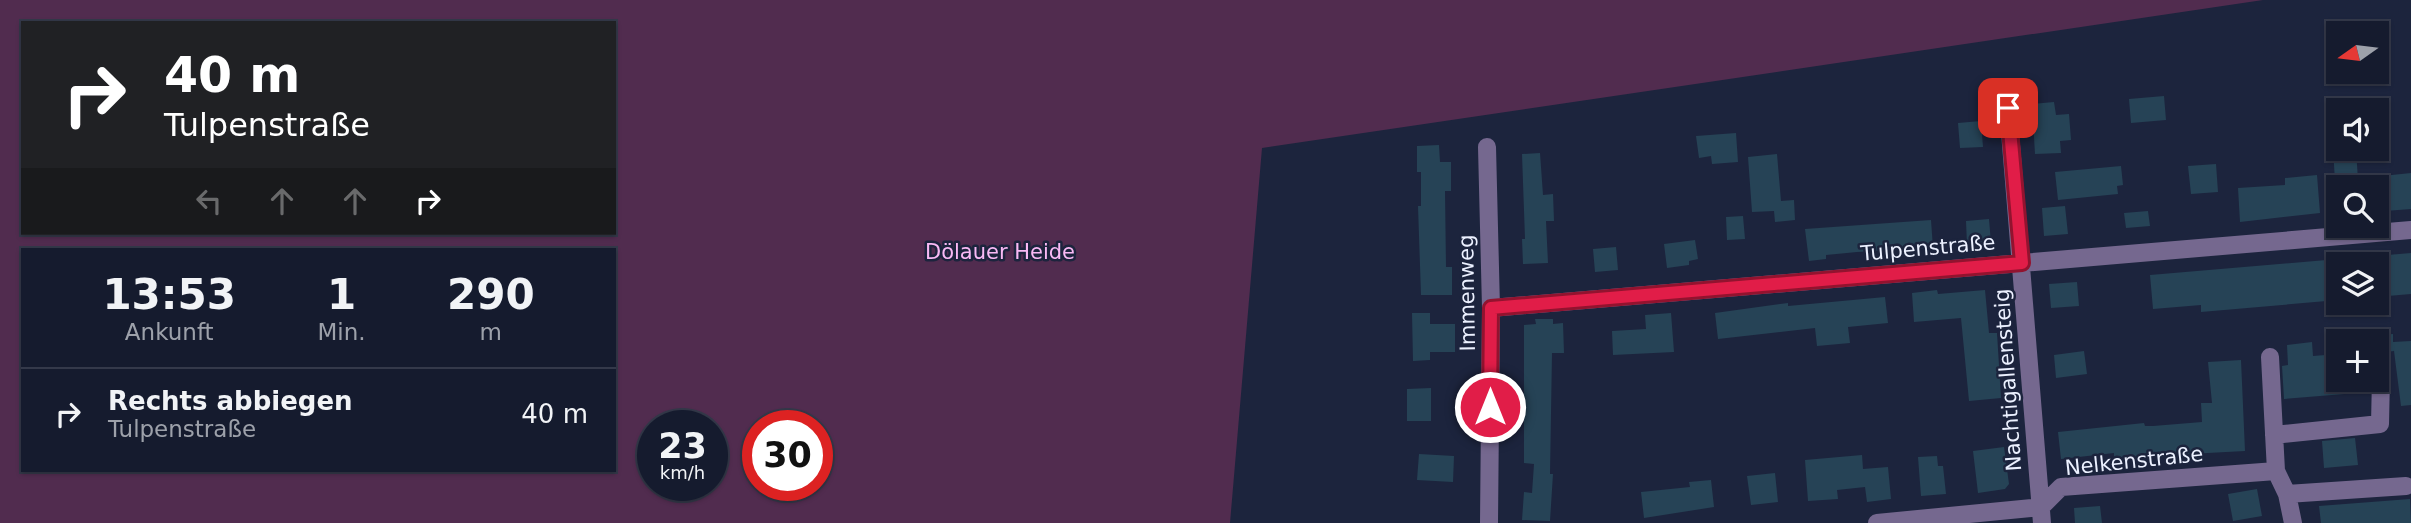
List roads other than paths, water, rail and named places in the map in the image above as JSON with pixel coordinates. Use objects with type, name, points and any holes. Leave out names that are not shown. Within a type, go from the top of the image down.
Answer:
[{"type":"street","name":"Nachtigallensteig","points":[[2008,108],[2041,515]]},
{"type":"street","name":"Immenweg","points":[[1487,147],[1491,308],[1489,523]]},
{"type":"street","name":"Tulpenstraße","points":[[1491,308],[2411,230]]},
{"type":"street","points":[[2270,357],[2276,471],[2287,494],[2293,523]]},
{"type":"street","points":[[2274,435],[2380,424],[2381,392]]},
{"type":"street","name":"Nelkenstraße","points":[[2041,515],[2061,487],[2276,471]]},
{"type":"street","points":[[2287,494],[2406,486]]},
{"type":"street","points":[[1878,523],[2041,515]]},
{"type":"park label","name":"Dölauer Heide","points":[[1000,252]]}]
